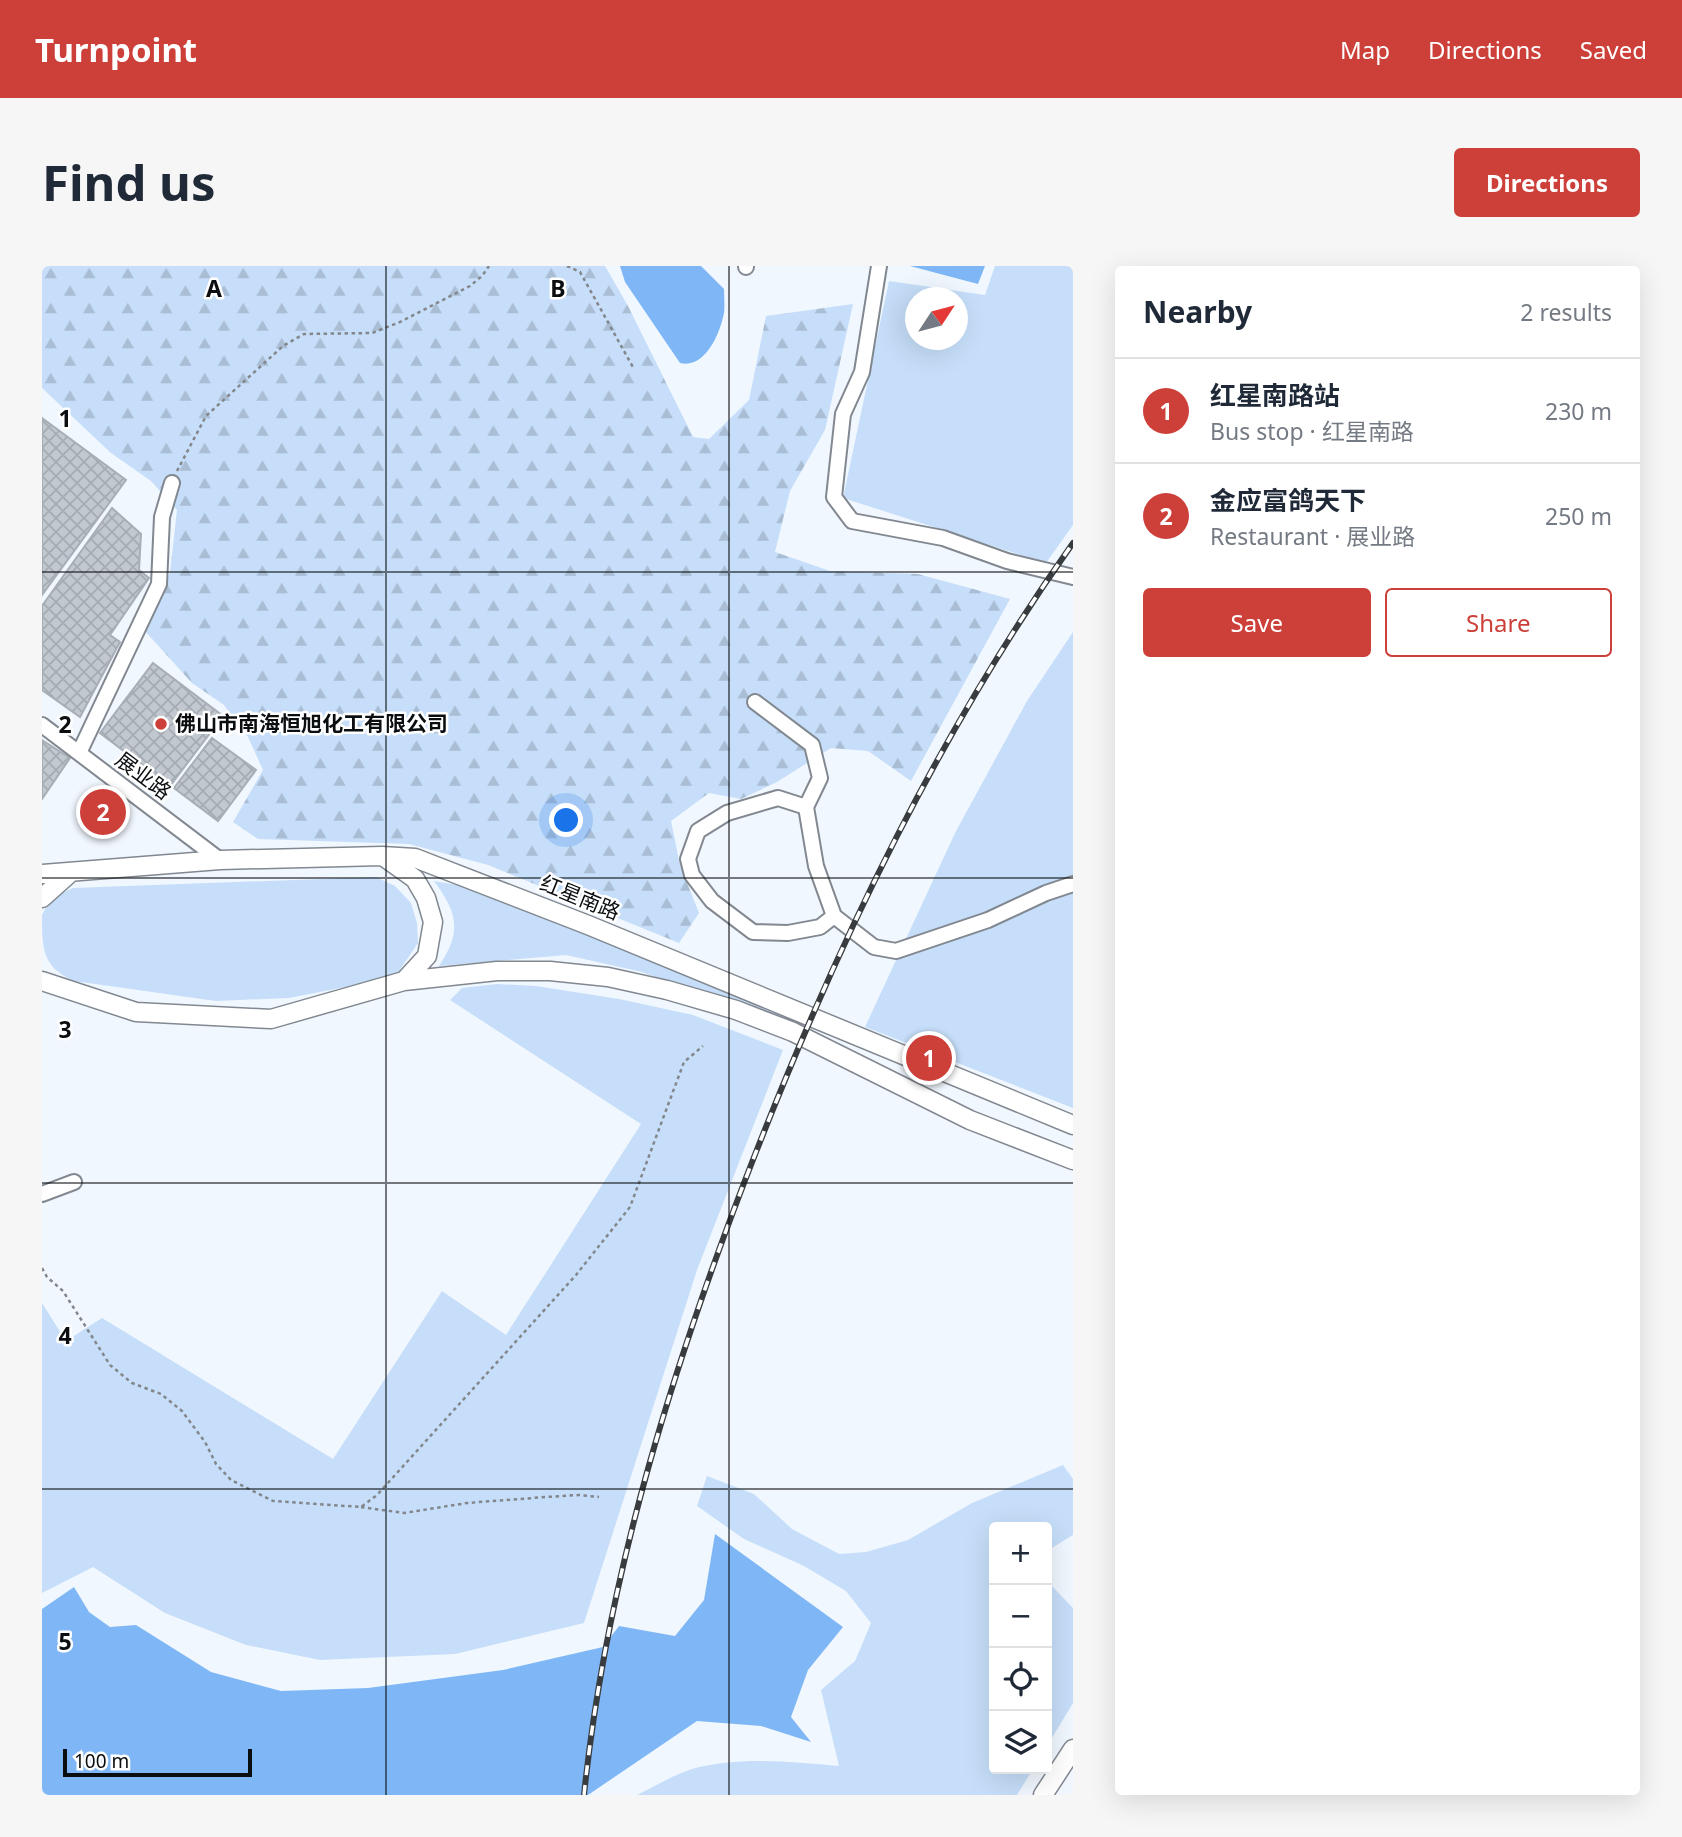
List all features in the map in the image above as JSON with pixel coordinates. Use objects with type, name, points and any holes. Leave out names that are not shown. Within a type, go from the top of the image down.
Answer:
[{"type":"main road","name":"红星南路","points":[[42,874],[220,860],[382,856],[415,858],[1073,1125]]},
{"type":"main road","points":[[382,856],[415,879],[426,898],[433,922],[427,956],[404,981]]},
{"type":"main road","points":[[42,898],[70,873]]},
{"type":"main road","points":[[42,981],[136,1012],[271,1019],[404,981],[497,971],[550,971],[608,977],[667,990],[736,1010],[793,1032],[970,1120],[1073,1160]]},
{"type":"main road","points":[[1043,1795],[1073,1749]]},
{"type":"street","points":[[879,266],[862,372],[843,414],[834,496],[852,521],[943,538],[1007,561],[1073,578]]},
{"type":"street","points":[[79,753],[159,584],[162,517],[172,483]]},
{"type":"street","points":[[755,702],[812,745],[820,778],[806,807],[816,866],[834,916],[874,947],[896,951],[988,920],[1046,893],[1073,884]]},
{"type":"street","name":"展业路","points":[[42,725],[220,860]]},
{"type":"street","points":[[806,807],[778,798],[727,813],[698,831],[688,859],[692,875],[712,901],[753,932],[788,933],[820,928],[834,916]]},
{"type":"street","points":[[42,1194],[74,1182]]},
{"type":"path","points":[[172,483],[206,416],[283,346],[304,334],[372,333],[400,322],[470,286],[489,266]]},
{"type":"path","points":[[567,266],[580,272]]},
{"type":"path","points":[[577,266],[634,369]]},
{"type":"path","points":[[361,1507],[377,1495],[551,1304],[629,1207],[684,1062],[703,1046]]},
{"type":"path","points":[[42,1268],[47,1277],[63,1291],[110,1365],[132,1383],[160,1394],[182,1411],[205,1442],[216,1464],[231,1480],[273,1501],[404,1513],[500,1500],[579,1495],[599,1497]]},
{"type":"green space","points":[[42,266],[605,266],[628,306],[693,437],[709,439],[749,400],[766,316],[853,304],[825,430],[790,491],[775,552],[830,571],[918,574],[1010,599],[911,781],[868,751],[831,748],[777,782],[741,799],[709,793],[671,821],[680,865],[699,913],[679,943],[488,865],[409,844],[258,839],[233,822],[263,770],[248,737],[224,705],[192,683],[144,630],[157,607],[170,572],[177,510],[151,481],[111,453],[42,388]]},
{"type":"green space","points":[[995,266],[1073,266],[1073,525],[1046,563],[843,498],[889,281],[930,287],[905,287],[905,350],[968,350],[968,293],[985,295]]},
{"type":"green space","points":[[1073,632],[1073,1108],[865,1027],[955,833],[1027,701]]},
{"type":"green space","points":[[376,877],[395,886],[411,903],[417,923],[418,943],[397,974],[386,979],[289,998],[216,1001],[74,981],[50,963],[42,937],[42,915],[55,898],[73,888]]},
{"type":"green space","points":[[434,881],[463,886],[570,923],[801,1023],[798,1030],[642,972],[566,955],[439,966],[451,943],[454,923],[448,903]]},
{"type":"green space","points":[[497,984],[536,986],[619,999],[693,1015],[783,1050],[697,1270],[584,1623],[455,1654],[320,1660],[246,1645],[165,1613],[93,1567],[42,1593],[42,1303],[66,1341],[102,1318],[333,1459],[442,1291],[506,1335],[641,1124],[450,1000],[462,988]]},
{"type":"green space","points":[[1063,1465],[1073,1479],[1073,1535],[1052,1548],[1052,1522],[989,1522],[989,1774],[1030,1774],[1017,1795],[637,1795],[692,1769],[729,1762],[766,1761],[839,1766],[821,1690],[855,1661],[871,1623],[846,1591],[804,1566],[744,1539],[697,1506],[707,1476],[754,1494],[792,1529],[839,1554],[866,1552],[908,1540],[972,1503]]},
{"type":"green space","points":[[1052,1586],[1073,1608],[1073,1703],[1052,1738]]},
{"type":"water","points":[[620,266],[701,266],[724,289],[722,321],[715,340],[704,355],[697,361],[680,363],[625,282]]},
{"type":"water","points":[[910,266],[985,266],[978,284]]},
{"type":"water","points":[[715,1534],[843,1627],[808,1670],[791,1717],[811,1742],[761,1726],[697,1721],[588,1795],[42,1795],[42,1609],[74,1587],[89,1612],[110,1627],[136,1625],[211,1672],[281,1691],[368,1688],[503,1670],[603,1647],[619,1626],[675,1636],[704,1600]]},
{"type":"building","points":[[42,418],[126,480],[42,595]]},
{"type":"building","points":[[112,508],[141,534],[139,570],[149,578],[110,635],[120,642],[80,717],[42,690],[42,606]]},
{"type":"building","name":"佛山市南海恒旭化工有限公司","points":[[153,663],[223,716],[170,786],[100,733]]},
{"type":"building","points":[[212,738],[256,770],[218,821],[174,788]]},
{"type":"building","points":[[42,740],[70,758],[42,799]]},
{"type":"railway","points":[[584,1795],[609,1630],[648,1468],[698,1309],[756,1152],[822,993],[896,838],[979,687],[1073,543]]},
{"type":"place","name":"佛山市南海恒旭化工有限公司","points":[[161,724]]},
{"type":"place","name":"金应富鸽天下","points":[[103,812]]},
{"type":"place","name":"红星南路站","points":[[929,1058]]}]
